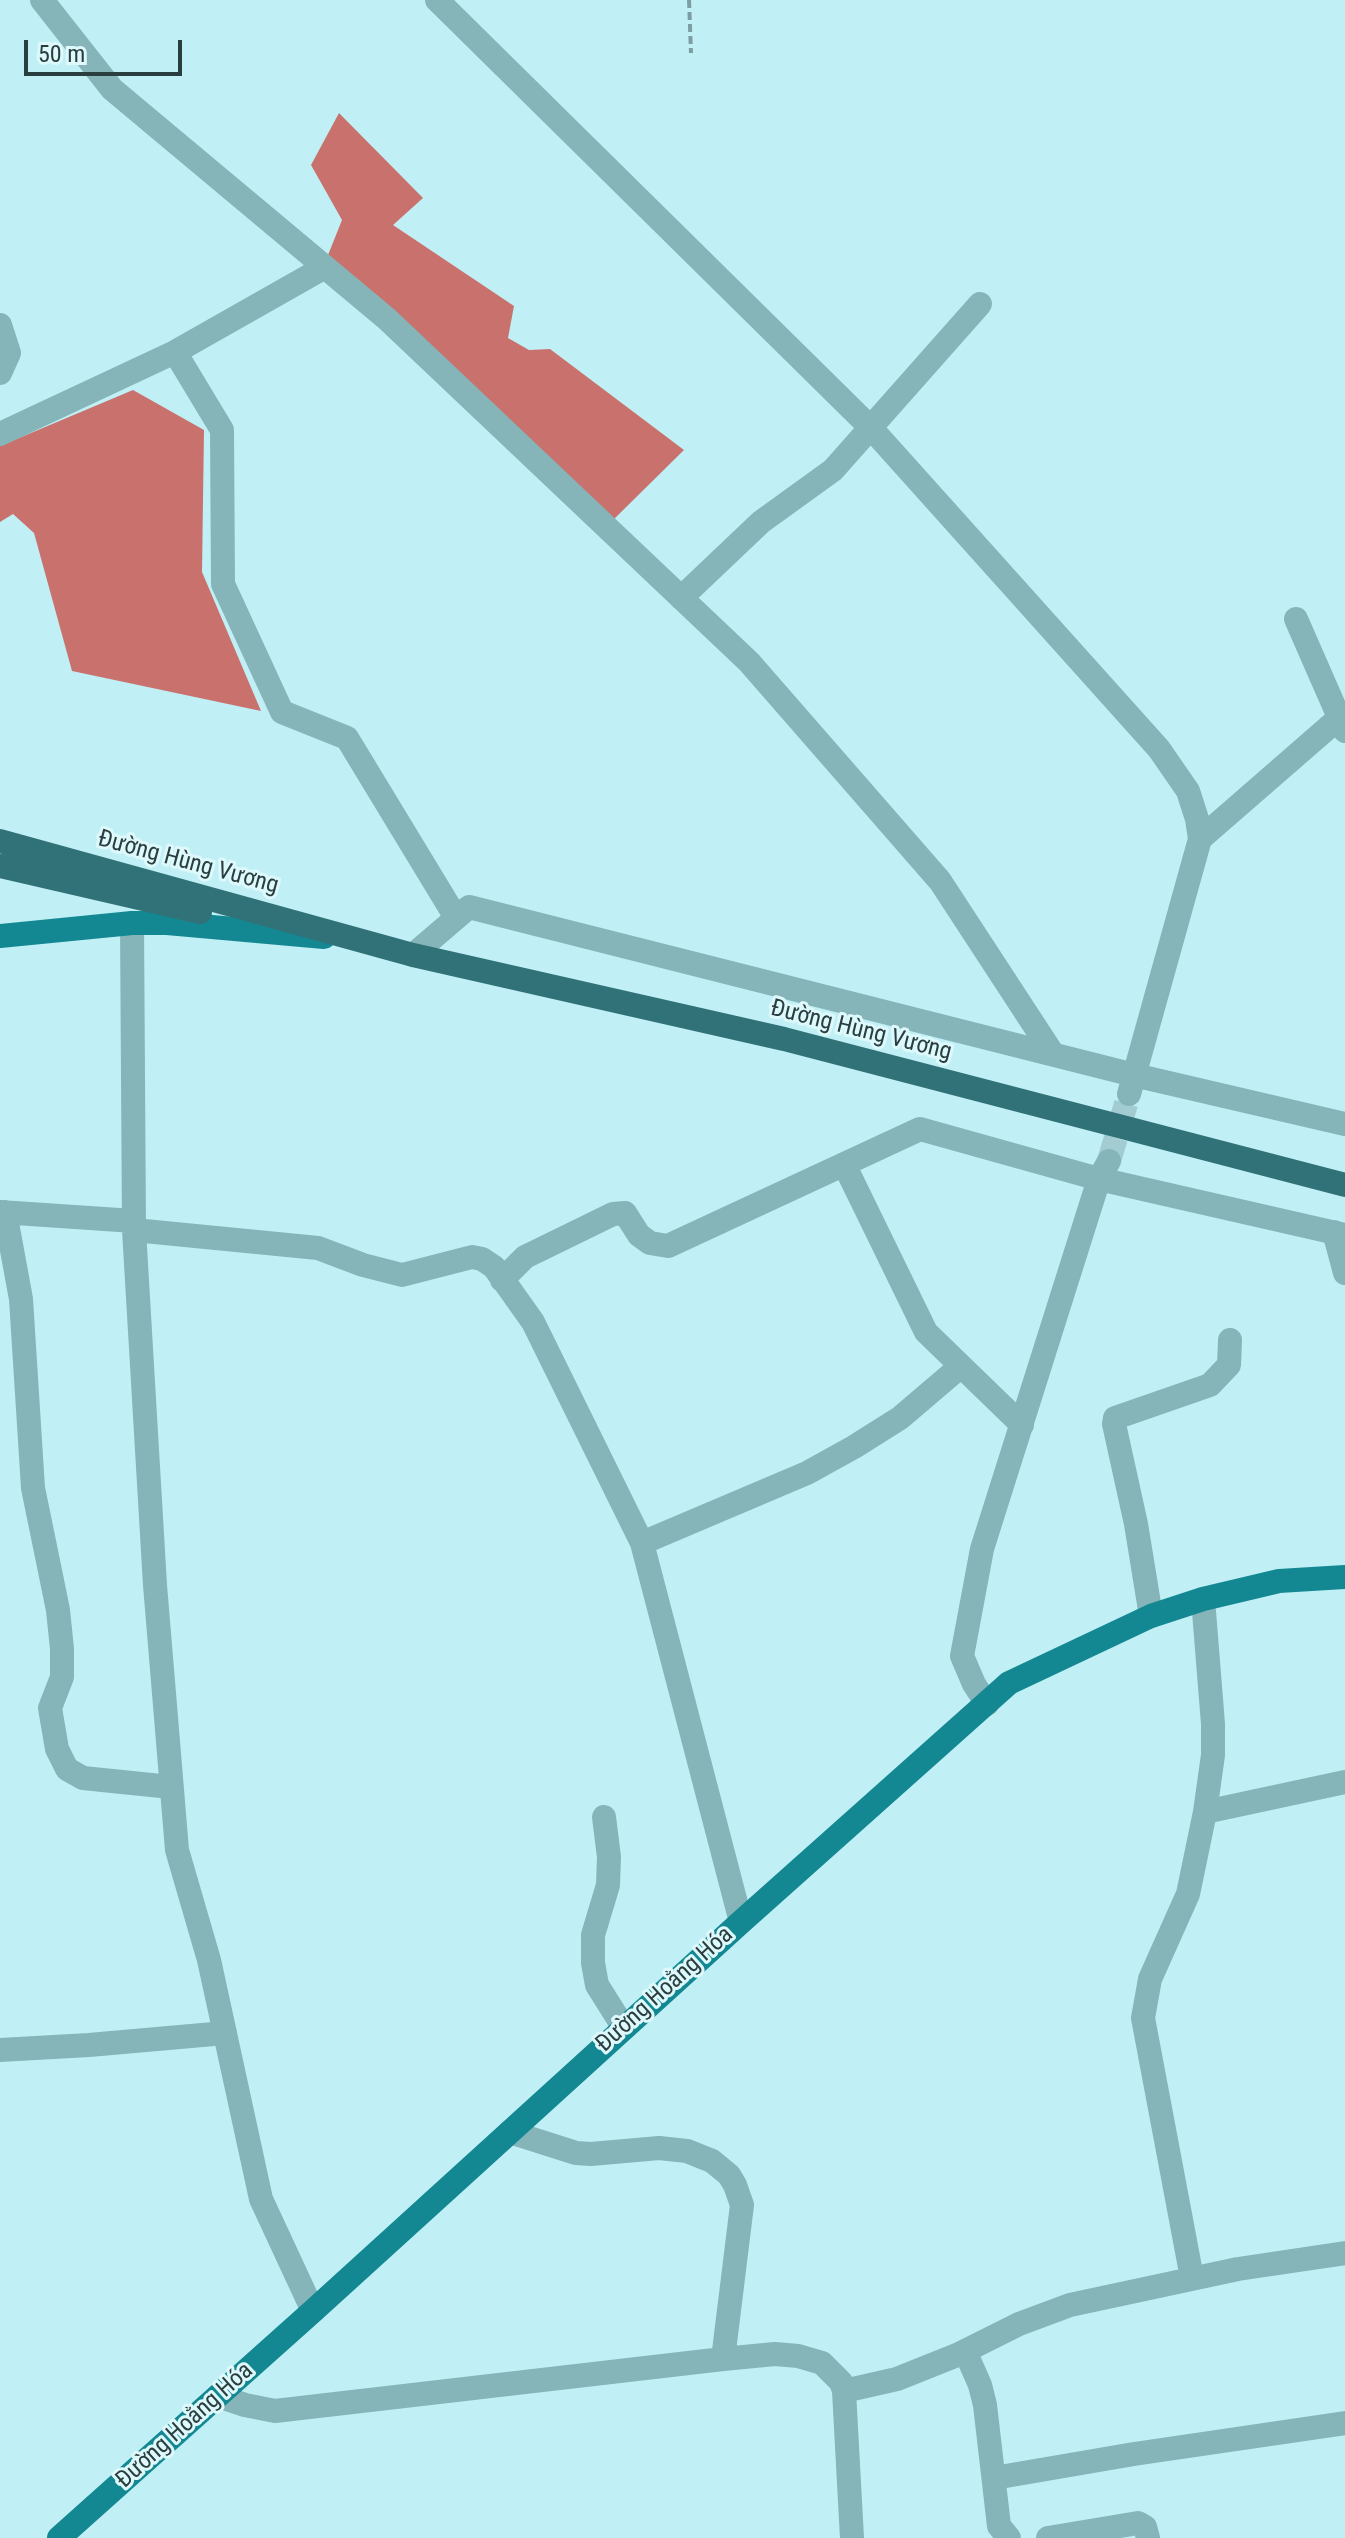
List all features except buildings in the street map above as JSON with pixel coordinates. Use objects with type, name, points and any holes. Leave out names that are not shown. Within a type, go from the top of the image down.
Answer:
[{"type":"highway","name":"Đường Hùng Vương","points":[[0,841],[413,955],[784,1039],[1345,1185]]},
{"type":"highway","name":"Đường Hùng Vương","points":[[0,866],[193,910],[360,940]]},
{"type":"main road","points":[[0,936],[132,923],[167,923],[360,940]]},
{"type":"main road","name":"Đường Hoằng Hóa","points":[[59,2538],[1009,1683],[1151,1616],[1203,1599],[1279,1581],[1345,1577]]},
{"type":"street","points":[[42,0],[112,89],[398,330],[749,662],[940,881],[1053,1054]]},
{"type":"street","points":[[437,0],[871,428],[1159,749],[1188,791],[1200,839],[1131,1084]]},
{"type":"street","points":[[0,434],[175,352],[325,267]]},
{"type":"street","points":[[681,598],[761,522],[833,470],[980,304]]},
{"type":"street","points":[[0,325],[9,353],[0,373]]},
{"type":"street","points":[[175,352],[222,430],[223,584],[282,712],[347,738],[455,916]]},
{"type":"street","points":[[1200,839],[1342,725],[1296,619]]},
{"type":"street","points":[[413,955],[469,907],[1053,1054],[1131,1084],[1345,1124]]},
{"type":"street","points":[[132,923],[134,1226],[155,1585],[177,1850],[209,1960],[261,2199],[313,2311]]},
{"type":"street","points":[[502,1280],[525,1257],[613,1214],[625,1213],[639,1235],[650,1243],[668,1246],[920,1129],[1104,1170],[1340,1234],[1345,1273]]},
{"type":"street","points":[[844,1164],[926,1332],[1022,1425]]},
{"type":"street","points":[[987,1704],[962,1656],[982,1549],[1104,1170]]},
{"type":"street","points":[[171,1787],[83,1778],[67,1769],[57,1749],[50,1708],[62,1677],[62,1649],[58,1610],[33,1488],[21,1299],[2,1212],[318,1248],[363,1265],[402,1275],[478,1257],[494,1267],[533,1322],[642,1543],[741,1922]]},
{"type":"street","points":[[1151,1616],[1115,1418],[1210,1385],[1229,1365],[1230,1340]]},
{"type":"street","points":[[642,1543],[807,1473],[854,1447],[900,1418],[961,1366]]},
{"type":"street","points":[[1192,2278],[1143,2018],[1150,1979],[1188,1894],[1205,1812],[1213,1755],[1213,1724],[1203,1599]]},
{"type":"street","points":[[1205,1812],[1345,1782]]},
{"type":"street","points":[[604,1817],[609,1857],[608,1885],[593,1935],[593,1963],[597,1985],[624,2028]]},
{"type":"street","points":[[0,2050],[225,2033]]},
{"type":"street","points":[[510,2132],[576,2153],[659,2148],[687,2151],[712,2161],[729,2175],[742,2205],[723,2359]]},
{"type":"street","points":[[844,2391],[897,2379],[965,2351],[1019,2324],[1070,2305],[1192,2278],[1345,2253]]},
{"type":"street","points":[[965,2351],[985,2405],[999,2526],[1009,2538]]},
{"type":"street","points":[[218,2396],[275,2411],[723,2359],[775,2354],[798,2356],[822,2363],[841,2382],[844,2391],[852,2538]]},
{"type":"street","points":[[994,2478],[1345,2423]]},
{"type":"street","points":[[1048,2538],[1138,2523],[1145,2527],[1148,2538]]},
{"type":"path","points":[[689,0],[691,53]]},
{"type":"shaded area","points":[[339,113],[423,198],[393,225],[514,306],[508,338],[529,350],[550,349],[684,450],[611,522],[326,260],[342,220],[311,165]]},
{"type":"shaded area","points":[[133,390],[204,430],[202,572],[261,711],[72,671],[34,533],[13,514],[0,522],[0,446]]},
{"type":"tunnel","points":[[1109,1161],[1129,1094]]}]
